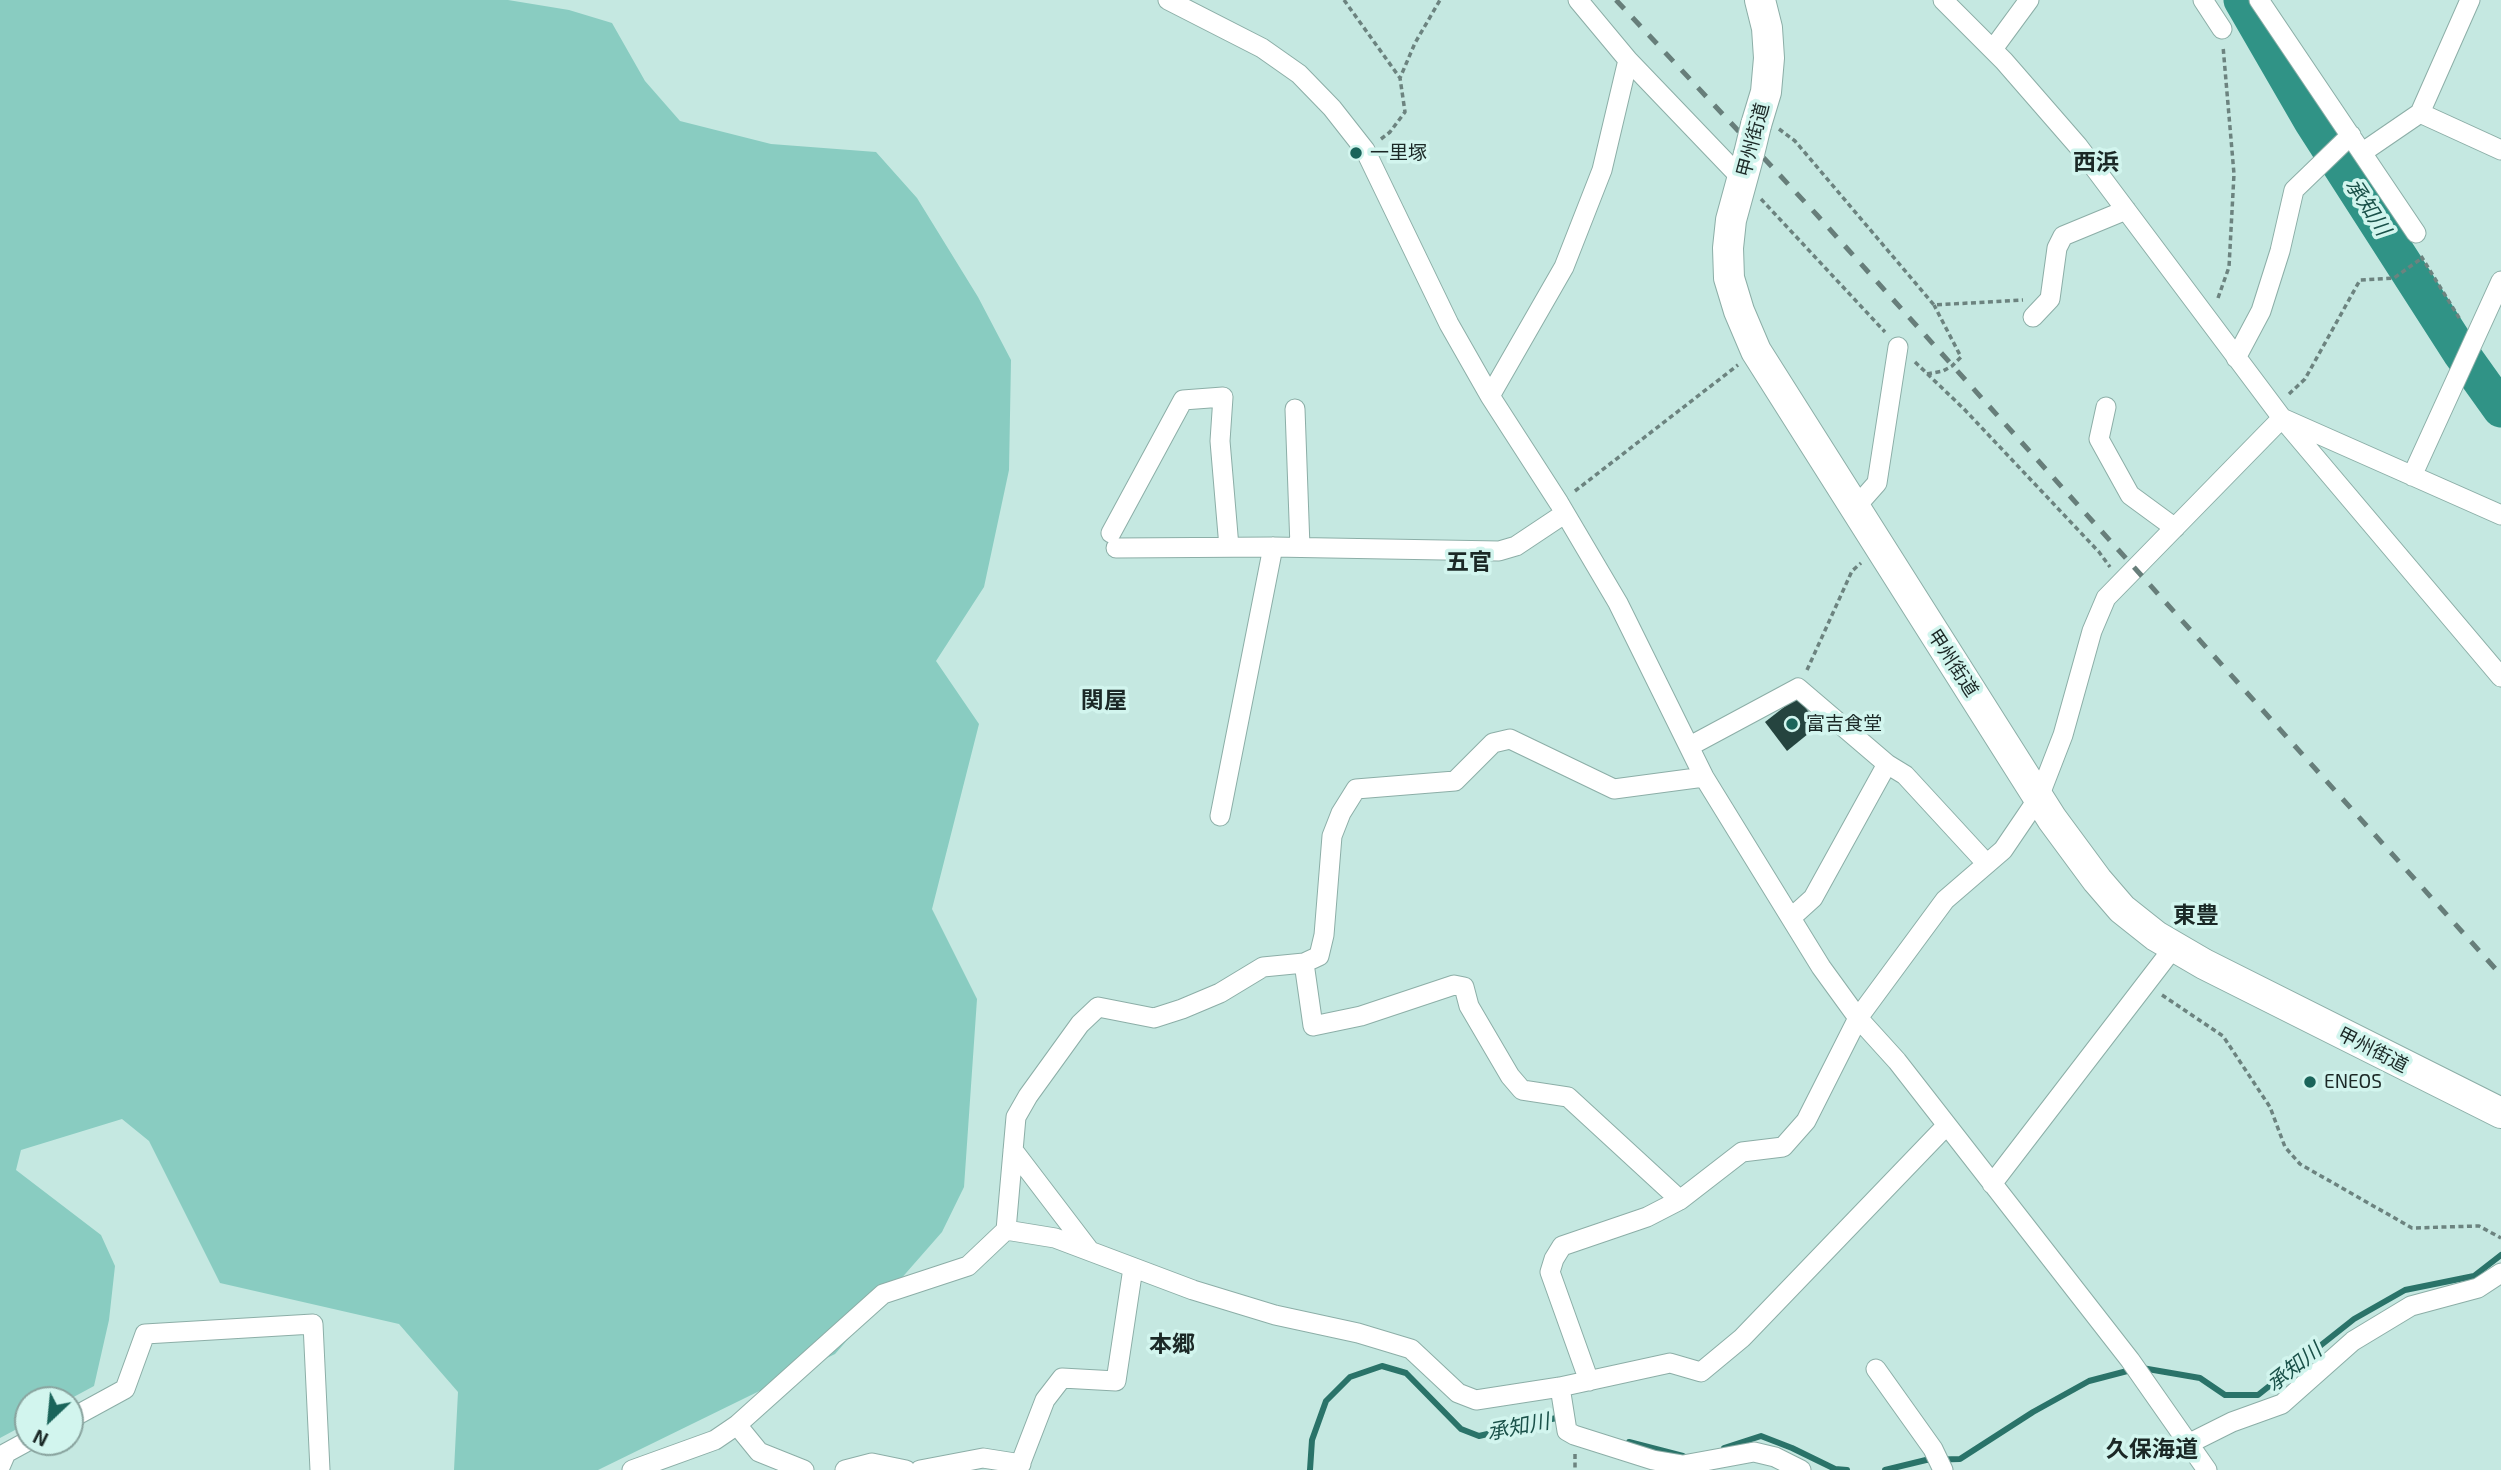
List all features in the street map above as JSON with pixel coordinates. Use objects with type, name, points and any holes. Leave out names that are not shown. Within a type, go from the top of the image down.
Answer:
[{"type":"highway","name":"甲州街道","points":[[1760,0],[1767,28],[1769,58],[1766,92],[1730,234],[1729,278],[1739,311],[1756,351],[2039,797],[2096,880],[2156,936],[2501,1113]]},
{"type":"street","points":[[1168,0],[1262,48],[1299,74],[1332,108],[1365,150],[1449,324],[1490,396],[1618,603],[1704,777],[1821,967],[1858,1018],[1897,1061],[2130,1360],[2198,1457]]},
{"type":"street","points":[[1578,0],[1628,60],[1746,167]]},
{"type":"street","points":[[1942,0],[1993,49],[2078,146],[2279,413],[2501,677]]},
{"type":"street","points":[[1993,49],[2029,0]]},
{"type":"street","points":[[2203,0],[2222,29]]},
{"type":"street","points":[[2259,0],[2347,139],[2363,152],[2416,233]]},
{"type":"street","points":[[2363,152],[2420,113],[2470,0]]},
{"type":"street","points":[[1490,396],[1564,267],[1602,170],[1628,60]]},
{"type":"street","points":[[2420,113],[2501,150]]},
{"type":"street","points":[[2236,358],[2261,311],[2280,251],[2294,190],[2347,139]]},
{"type":"street","points":[[2034,317],[2050,299],[2057,248],[2063,236],[2126,210]]},
{"type":"street","points":[[2412,476],[2501,281]]},
{"type":"street","points":[[1854,509],[1877,484],[1898,346]]},
{"type":"street","points":[[1229,547],[1220,441],[1223,397],[1182,400],[1113,541],[1229,547],[1499,551],[1516,546],[1561,509]]},
{"type":"street","points":[[2106,407],[2099,439],[2130,495],[2175,528]]},
{"type":"street","points":[[1295,409],[1300,547]]},
{"type":"street","points":[[2279,413],[2501,515]]},
{"type":"street","points":[[1589,1381],[1550,1272],[1562,1245],[1647,1217],[1681,1200],[1742,1152],[1783,1147],[1806,1121],[1858,1018],[1945,900],[2003,850],[2039,797],[2063,735],[2092,631],[2106,598],[2175,528],[2279,413]]},
{"type":"street","points":[[1220,816],[1273,547]]},
{"type":"street","points":[[1690,746],[1798,688],[1887,764],[1905,775],[1987,864]]},
{"type":"street","points":[[632,1470],[715,1440],[737,1425],[883,1294],[968,1266],[1006,1230],[1016,1117],[1080,1024],[1098,1007],[1154,1018],[1220,993],[1263,967],[1304,963],[1319,956],[1324,935],[1332,836],[1341,813],[1356,789],[1455,780],[1493,743],[1510,739],[1614,789],[1704,777]]},
{"type":"street","points":[[1791,917],[1813,898],[1887,764]]},
{"type":"street","points":[[1992,1184],[2174,947]]},
{"type":"street","points":[[1304,963],[1313,1026],[1361,1016],[1454,985],[1464,987],[1469,1006],[1510,1076],[1522,1090],[1567,1097],[1681,1200]]},
{"type":"street","points":[[1006,1230],[1055,1238],[1193,1290],[1275,1315],[1359,1333],[1410,1349],[1458,1392],[1476,1400],[1560,1388],[1670,1363],[1701,1372],[1742,1338],[1946,1126]]},
{"type":"street","points":[[1013,1150],[1091,1252]]},
{"type":"street","points":[[920,1470],[983,1458],[1019,1467],[1045,1400],[1062,1378],[1116,1381],[1133,1268]]},
{"type":"street","points":[[2182,1470],[2232,1422],[2282,1404],[2353,1341],[2411,1306],[2478,1289],[2501,1273]]},
{"type":"street","points":[[84,1411],[125,1389],[145,1334],[313,1324],[320,1470]]},
{"type":"street","points":[[1876,1369],[1939,1461]]},
{"type":"street","points":[[1560,1388],[1567,1431],[1574,1435],[1653,1460],[1683,1465],[1754,1452],[1775,1457],[1801,1470]]},
{"type":"street","points":[[737,1425],[760,1452],[804,1470]]},
{"type":"street","points":[[0,1467],[6,1454],[14,1449]]},
{"type":"street","points":[[845,1470],[872,1463],[906,1470]]},
{"type":"path","points":[[1344,0],[1400,78],[1405,112],[1390,132],[1365,150]]},
{"type":"path","points":[[1400,78],[1415,43],[1440,0]]},
{"type":"path","points":[[2206,318],[2222,291],[2229,267],[2234,174],[2222,29]]},
{"type":"path","points":[[1756,125],[1781,130],[1795,141],[1934,305],[1961,357],[1943,371],[1927,374]]},
{"type":"path","points":[[1746,167],[1898,346],[1964,409],[2099,552],[2121,583]]},
{"type":"path","points":[[2416,233],[2422,258],[2473,341]]},
{"type":"path","points":[[2279,413],[2305,379],[2360,280],[2393,278],[2422,258]]},
{"type":"path","points":[[1934,305],[2050,299]]},
{"type":"path","points":[[1561,509],[1756,351]]},
{"type":"path","points":[[1798,688],[1852,571],[1878,547]]},
{"type":"path","points":[[2145,985],[2181,1005],[2223,1036],[2270,1107],[2285,1147],[2300,1164],[2412,1228],[2479,1226],[2501,1238]]},
{"type":"green space","points":[[0,0],[508,0],[569,10],[612,23],[645,81],[680,121],[771,144],[876,152],[917,198],[978,297],[1011,360],[1009,470],[984,587],[936,661],[979,724],[932,909],[977,999],[964,1187],[942,1232],[835,1354],[598,1470],[454,1470],[458,1392],[399,1324],[220,1283],[149,1141],[122,1119],[21,1150],[16,1170],[101,1235],[115,1266],[109,1320],[94,1386],[84,1391],[84,1386],[14,1386],[14,1430],[0,1438]]},
{"type":"building","name":"富吉食堂","points":[[1797,697],[1819,725],[1787,751],[1765,722]]},
{"type":"waterway","name":"承知川","points":[[2242,0],[2312,121],[2461,353],[2501,409]]},
{"type":"waterway","name":"承知川","points":[[2142,1368],[2200,1378],[2225,1395],[2258,1395],[2354,1319],[2405,1290],[2474,1276],[2501,1255]]},
{"type":"waterway","name":"承知川","points":[[1310,1470],[1312,1440],[1326,1401],[1350,1377],[1382,1366],[1406,1373],[1461,1429],[1479,1436],[1556,1418],[1562,1421]]},
{"type":"waterway","name":"承知川","points":[[1885,1470],[1926,1460],[1960,1459],[2033,1412],[2089,1381],[2131,1370]]},
{"type":"waterway","name":"承知川","points":[[1724,1448],[1761,1436],[1835,1469],[1847,1470]]},
{"type":"waterway","name":"承知川","points":[[1629,1442],[1683,1456]]},
{"type":"railway","points":[[1616,0],[1817,215],[2501,975]]},
{"type":"place","name":"一里塚","points":[[1356,153]]},
{"type":"place","name":"富吉食堂","points":[[1792,724]]},
{"type":"place","name":"ENEOS","points":[[2310,1082]]},
{"type":"district","name":"西浜","points":[[2096,162]]},
{"type":"district","name":"五官","points":[[1469,562]]},
{"type":"district","name":"関屋","points":[[1104,700]]},
{"type":"district","name":"東豊","points":[[2196,915]]},
{"type":"district","name":"本郷","points":[[1172,1344]]},
{"type":"district","name":"久保海道","points":[[2152,1449]]}]
